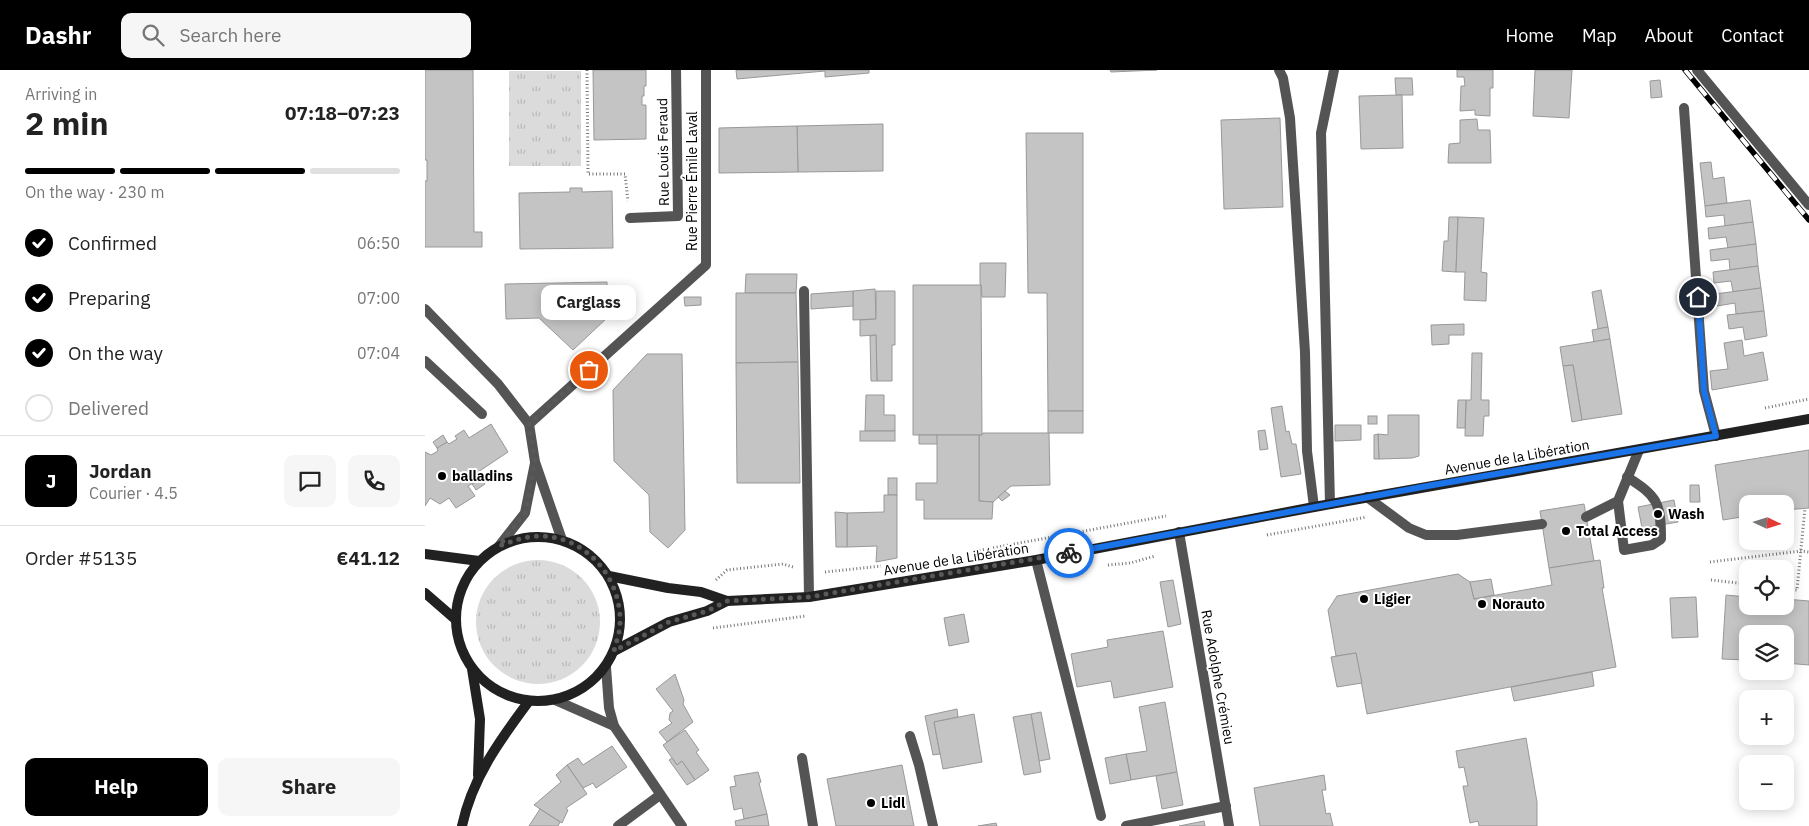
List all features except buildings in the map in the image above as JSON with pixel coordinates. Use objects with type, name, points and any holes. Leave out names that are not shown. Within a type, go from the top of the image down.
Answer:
[{"type":"main road","name":"Avenue de la Libération","points":[[609,576],[667,588],[701,592],[727,601],[809,597],[1036,560],[1315,506],[1809,419]]},
{"type":"main road","points":[[541,536],[562,540],[581,548],[596,560],[609,576],[618,600],[620,617],[614,651],[606,667],[592,682],[575,694],[555,700],[529,702],[507,696],[488,685],[472,669],[460,646],[455,619],[458,598],[466,578],[479,561],[499,546],[519,538],[541,536]]},
{"type":"main road","points":[[425,554],[479,561]]},
{"type":"main road","points":[[425,593],[455,619]]},
{"type":"main road","name":"Avenue de la Libération","points":[[614,651],[669,622],[707,611],[727,601]]},
{"type":"main road","points":[[472,669],[480,720],[478,776]]},
{"type":"main road","points":[[461,826],[478,776],[504,734],[529,702]]},
{"type":"street","name":"Rue Louis Feraud","points":[[630,218],[678,216],[676,70]]},
{"type":"street","name":"Rue Pierre Émile Laval","points":[[529,424],[705,265],[706,70]]},
{"type":"street","points":[[1279,70],[1283,78],[1290,118],[1305,352],[1307,451],[1315,506]]},
{"type":"street","points":[[1330,504],[1321,133],[1334,70]]},
{"type":"street","points":[[1697,70],[1809,205]]},
{"type":"street","points":[[1685,108],[1704,391],[1716,436]]},
{"type":"street","points":[[804,291],[809,597]]},
{"type":"street","points":[[425,309],[498,384],[529,424],[535,462],[562,540]]},
{"type":"street","points":[[425,361],[482,414]]},
{"type":"street","points":[[1627,477],[1647,490],[1657,504],[1661,524],[1661,538],[1652,545],[1624,550],[1618,501],[1627,477],[1639,450]]},
{"type":"street","points":[[499,546],[525,513],[535,462]]},
{"type":"street","points":[[1367,497],[1409,528],[1426,536],[1457,535],[1542,524]]},
{"type":"street","points":[[1586,517],[1618,501]]},
{"type":"street","name":"Rue Adolphe Crémieu","points":[[1179,532],[1229,826]]},
{"type":"street","points":[[1036,560],[1101,816]]},
{"type":"street","points":[[606,667],[609,708],[614,726],[682,826]]},
{"type":"street","points":[[555,700],[614,726]]},
{"type":"street","points":[[910,736],[919,765],[933,826]]},
{"type":"street","points":[[802,758],[813,826]]},
{"type":"street","points":[[618,826],[660,794]]},
{"type":"street","points":[[1126,826],[1225,806]]},
{"type":"path","points":[[587,70],[588,174],[625,174],[630,218]]},
{"type":"path","points":[[1760,409],[1809,400]]},
{"type":"path","points":[[1794,590],[1797,590],[1805,508]]},
{"type":"path","points":[[970,552],[1171,515]]},
{"type":"path","points":[[1710,562],[1801,551],[1809,552]]},
{"type":"path","points":[[701,592],[727,570],[783,564],[809,574],[884,566]]},
{"type":"path","points":[[1711,580],[1739,583]]},
{"type":"green space","points":[[509,71],[581,71],[581,166],[509,166]]},
{"type":"green space","points":[[538,560],[562,565],[573,570],[582,578],[590,587],[595,598],[600,622],[595,646],[590,657],[582,666],[573,674],[562,679],[538,684],[514,679],[503,674],[494,666],[486,657],[481,646],[476,622],[481,598],[486,587],[494,578],[503,570],[514,565]]},
{"type":"railway","points":[[1685,70],[1809,220]]},
{"type":"way so far","points":[[589,370],[529,424],[535,462],[525,513],[499,546],[519,538],[541,536],[562,540],[581,548],[596,560],[609,576],[618,600],[620,625],[614,651],[669,622],[707,611],[727,601],[809,597],[1069,553]]},
{"type":"place","name":"Carglass","points":[[589,370]]},
{"type":"place","name":"balladins","points":[[442,476]]},
{"type":"place","name":"Wash","points":[[1658,514]]},
{"type":"place","name":"Total Access","points":[[1566,531]]},
{"type":"place","name":"Ligier","points":[[1364,599]]},
{"type":"place","name":"Norauto","points":[[1482,604]]},
{"type":"place","name":"Lidl","points":[[871,803]]},
{"type":"route","points":[[1069,553],[1315,506],[1716,436],[1704,391],[1698,297]]}]
